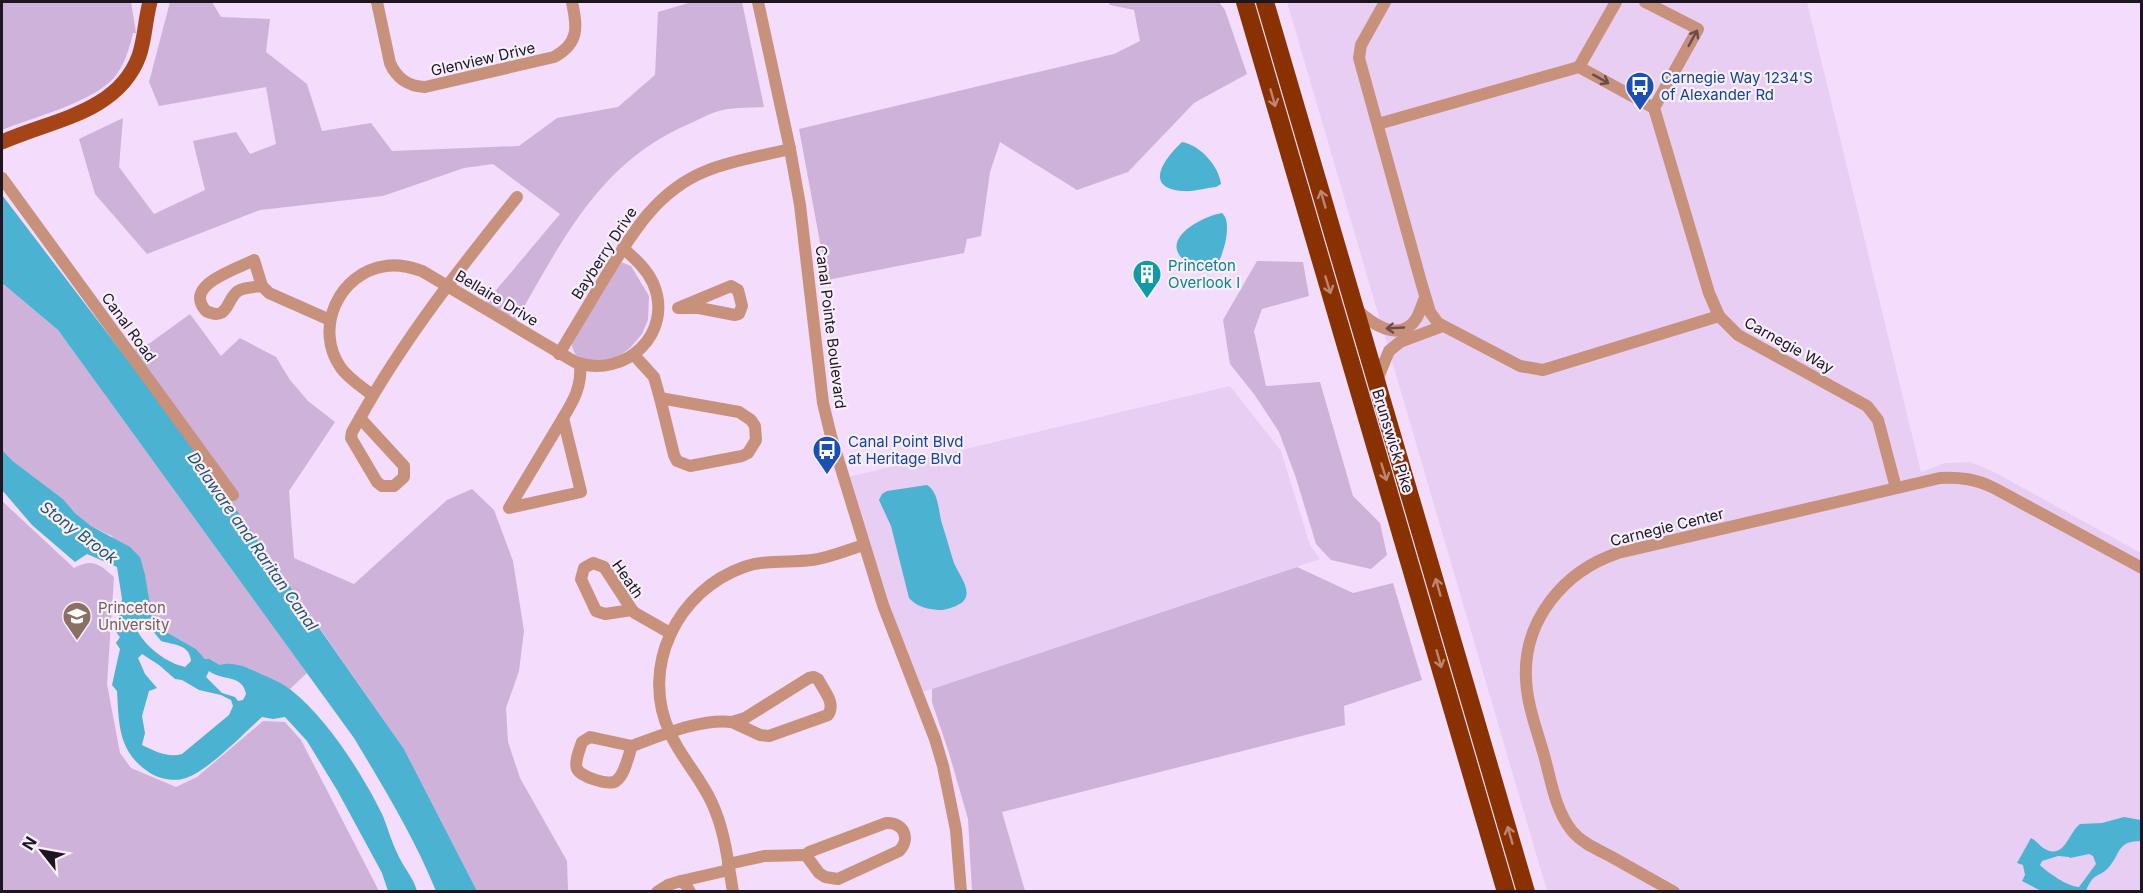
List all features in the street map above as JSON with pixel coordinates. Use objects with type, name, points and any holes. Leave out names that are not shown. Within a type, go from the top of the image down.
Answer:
[{"type":"highway","points":[[1236,2],[1264,66]]},
{"type":"highway","name":"Brunswick Pike","points":[[1245,2],[1506,891]]},
{"type":"highway","name":"Brunswick Pike","points":[[1266,3],[1526,891]]},
{"type":"main road","points":[[2,142],[88,110],[115,93],[131,73],[139,56],[150,2]]},
{"type":"street","name":"Glenview Drive","points":[[377,2],[390,63],[394,71],[407,84],[425,87],[554,57],[562,53],[569,46],[576,30],[572,2]]},
{"type":"street","name":"Canal Pointe Boulevard","points":[[758,2],[790,149],[806,245],[818,369],[831,436],[886,614],[935,739],[943,766],[956,830],[961,891]]},
{"type":"street","points":[[1385,2],[1359,51],[1432,319],[1520,366],[1543,370],[1719,316]]},
{"type":"street","points":[[1579,67],[1616,2]]},
{"type":"street","points":[[1378,124],[1579,67],[1654,108],[1698,29],[1646,2]]},
{"type":"street","name":"Carnegie Way","points":[[1654,108],[1709,293],[1719,316],[1738,335],[1867,406],[1878,420],[1896,488]]},
{"type":"street","name":"Bayberry Drive","points":[[560,354],[623,248],[644,216],[656,204],[687,180],[724,164],[790,149]]},
{"type":"street","name":"Canal Road","points":[[2,178],[233,495]]},
{"type":"street","points":[[360,418],[404,466],[404,477],[394,486],[382,486],[377,482],[353,444],[352,432],[372,395],[392,362],[447,286],[517,197]]},
{"type":"street","name":"Bellaire Drive","points":[[372,395],[350,378],[338,362],[331,345],[330,320],[333,309],[345,288],[354,280],[374,269],[386,266],[409,267],[447,286],[560,354],[580,364],[604,367],[618,364],[634,355],[650,338],[658,308],[657,296],[648,273],[623,248]]},
{"type":"street","points":[[262,286],[236,292],[228,307],[217,314],[206,310],[199,301],[199,294],[205,285],[254,260],[262,286],[269,293],[330,320]]},
{"type":"street","points":[[658,308],[678,308],[699,308],[735,315],[741,312],[742,306],[738,290],[731,286],[678,308]]},
{"type":"street","points":[[1355,308],[1383,329],[1396,331],[1409,327],[1417,318],[1425,298]]},
{"type":"street","points":[[1377,380],[1389,351],[1400,342],[1443,326]]},
{"type":"street","points":[[634,355],[654,377],[674,455],[683,465],[690,466],[742,456],[754,447],[755,426],[746,415],[660,398]]},
{"type":"street","points":[[563,418],[581,492],[509,508],[580,386],[580,364]]},
{"type":"street","name":"Carnegie Center","points":[[1674,891],[1584,842],[1574,834],[1561,814],[1528,699],[1526,679],[1530,642],[1544,610],[1564,584],[1577,573],[1608,557],[1940,478],[1963,478],[1985,484],[2142,568]]},
{"type":"street","points":[[733,891],[721,825],[713,804],[669,732],[663,712],[660,680],[670,633],[687,606],[700,592],[730,572],[765,561],[815,560],[864,545]]},
{"type":"street","name":"Heath","points":[[593,563],[604,567],[632,610],[605,614],[596,611],[581,579],[584,568],[593,563]]},
{"type":"street","points":[[632,610],[670,633]]},
{"type":"street","points":[[632,746],[621,775],[613,783],[608,784],[583,775],[577,769],[576,764],[582,742],[586,738],[632,746],[669,732],[724,721],[732,722],[760,735],[776,735],[828,715],[832,704],[818,680],[810,678],[745,718],[732,722]]},
{"type":"street","points":[[657,891],[668,885],[764,856],[807,855],[809,852],[886,823],[898,825],[905,835],[906,841],[899,851],[838,879],[831,879],[819,873],[807,855]]},
{"type":"street","points":[[681,881],[690,891]]},
{"type":"shaded area","points":[[2,2],[131,2],[136,33],[133,33],[120,70],[101,89],[75,103],[2,130]]},
{"type":"shaded area","points":[[170,2],[212,2],[221,17],[270,19],[266,52],[307,84],[322,131],[371,123],[392,151],[519,146],[557,118],[618,107],[655,75],[658,12],[692,2],[742,2],[764,107],[728,109],[710,114],[657,140],[630,160],[584,209],[513,326],[482,307],[560,214],[493,164],[464,168],[383,196],[260,210],[147,254],[95,194],[79,139],[123,118],[119,167],[154,214],[205,190],[193,141],[236,132],[250,154],[276,144],[266,87],[159,106],[149,82]]},
{"type":"shaded area","points":[[1108,2],[1219,2],[1225,10],[1247,74],[1194,103],[1128,172],[1077,190],[1000,142],[990,172],[981,236],[967,239],[964,253],[827,280],[799,129],[1114,54],[1140,41],[1134,10],[1110,5]]},
{"type":"shaded area","points":[[1287,2],[1807,2],[1921,472],[1945,463],[1970,462],[1992,471],[2141,553],[2141,891],[1547,891]]},
{"type":"shaded area","points":[[1257,261],[1303,262],[1309,296],[1262,309],[1254,331],[1266,386],[1320,382],[1353,496],[1380,523],[1387,555],[1371,569],[1331,560],[1316,544],[1279,432],[1254,394],[1230,364],[1223,320]]},
{"type":"shaded area","points":[[621,262],[631,266],[649,296],[648,320],[642,334],[630,348],[613,361],[589,361],[576,356],[572,341]]},
{"type":"shaded area","points":[[2,283],[58,330],[307,673],[290,689],[249,668],[220,665],[211,659],[205,659],[196,649],[161,629],[152,617],[148,598],[112,536],[91,526],[63,499],[14,462],[2,450]]},
{"type":"shaded area","points":[[190,314],[221,356],[240,338],[276,357],[290,380],[308,401],[335,422],[289,491],[294,558],[354,584],[447,500],[472,489],[494,510],[513,561],[524,631],[519,671],[506,708],[508,742],[520,778],[567,861],[568,891],[477,891],[404,749],[305,607],[123,355],[150,343]]},
{"type":"shaded area","points":[[1230,386],[1281,451],[1310,545],[1320,559],[917,694],[844,478]]},
{"type":"shaded area","name":"Princeton University","points":[[2,501],[74,568],[86,563],[96,564],[114,577],[107,684],[120,753],[131,768],[176,787],[197,777],[263,721],[285,722],[301,740],[379,891],[2,891]]},
{"type":"shaded area","points":[[1297,567],[1353,593],[1393,583],[1422,680],[1344,706],[1345,725],[1002,812],[1025,891],[972,891],[968,819],[932,702],[932,689]]},
{"type":"water","points":[[1182,142],[1195,147],[1208,157],[1217,170],[1221,184],[1216,187],[1187,191],[1170,189],[1163,184],[1160,178],[1164,164]]},
{"type":"water","name":"Delaware and Raritan Canal","points":[[2,195],[169,414],[404,749],[477,891],[436,891],[408,832],[354,738],[58,330],[2,283]]},
{"type":"water","points":[[1222,213],[1227,225],[1227,233],[1223,251],[1213,271],[1202,270],[1180,257],[1177,248],[1178,240],[1184,232],[1202,220]]},
{"type":"water","name":"Stony Brook","points":[[2,450],[14,462],[63,499],[91,526],[130,547],[140,557],[152,617],[161,629],[196,649],[205,659],[210,659],[220,665],[234,664],[250,669],[284,685],[304,702],[331,731],[365,783],[383,816],[400,860],[417,891],[388,891],[382,873],[337,790],[307,741],[285,717],[273,719],[262,717],[215,760],[186,778],[172,780],[163,778],[139,765],[122,737],[117,691],[112,685],[120,649],[116,643],[120,637],[116,632],[122,599],[117,567],[87,554],[75,562],[32,525],[2,490]],"holes":[[[145,621],[161,641],[188,651],[191,661],[185,667],[178,665],[152,649],[138,632],[140,625]],[[142,654],[175,679],[182,680],[199,690],[231,700],[233,706],[229,715],[182,754],[156,752],[142,745],[145,733],[142,716],[149,691],[157,688],[145,674],[138,658]],[[209,671],[241,683],[246,694],[243,700],[238,701],[235,697],[222,693],[206,677]]]},
{"type":"water","points":[[927,485],[936,498],[954,563],[967,592],[962,602],[944,610],[922,607],[909,598],[891,526],[879,500],[887,491]]},
{"type":"water","points":[[2124,817],[2141,820],[2141,841],[2123,846],[2109,867],[2091,880],[2086,891],[2041,891],[2022,881],[2025,875],[2023,865],[2017,863],[2031,838],[2053,852],[2066,843],[2080,824],[2102,823]],"holes":[[[2089,854],[2093,856],[2096,864],[2079,887],[2064,882],[2040,865],[2042,861],[2058,856],[2070,858]]]},
{"type":"place","name":"Carnegie Way 1234'S of Alexander Rd","points":[[1640,112]]},
{"type":"place","name":"Princeton Overlook I","points":[[1147,300]]},
{"type":"place","name":"Canal Point Blvd at Heritage Blvd","points":[[827,476]]},
{"type":"place","name":"Princeton University","points":[[77,642]]}]
